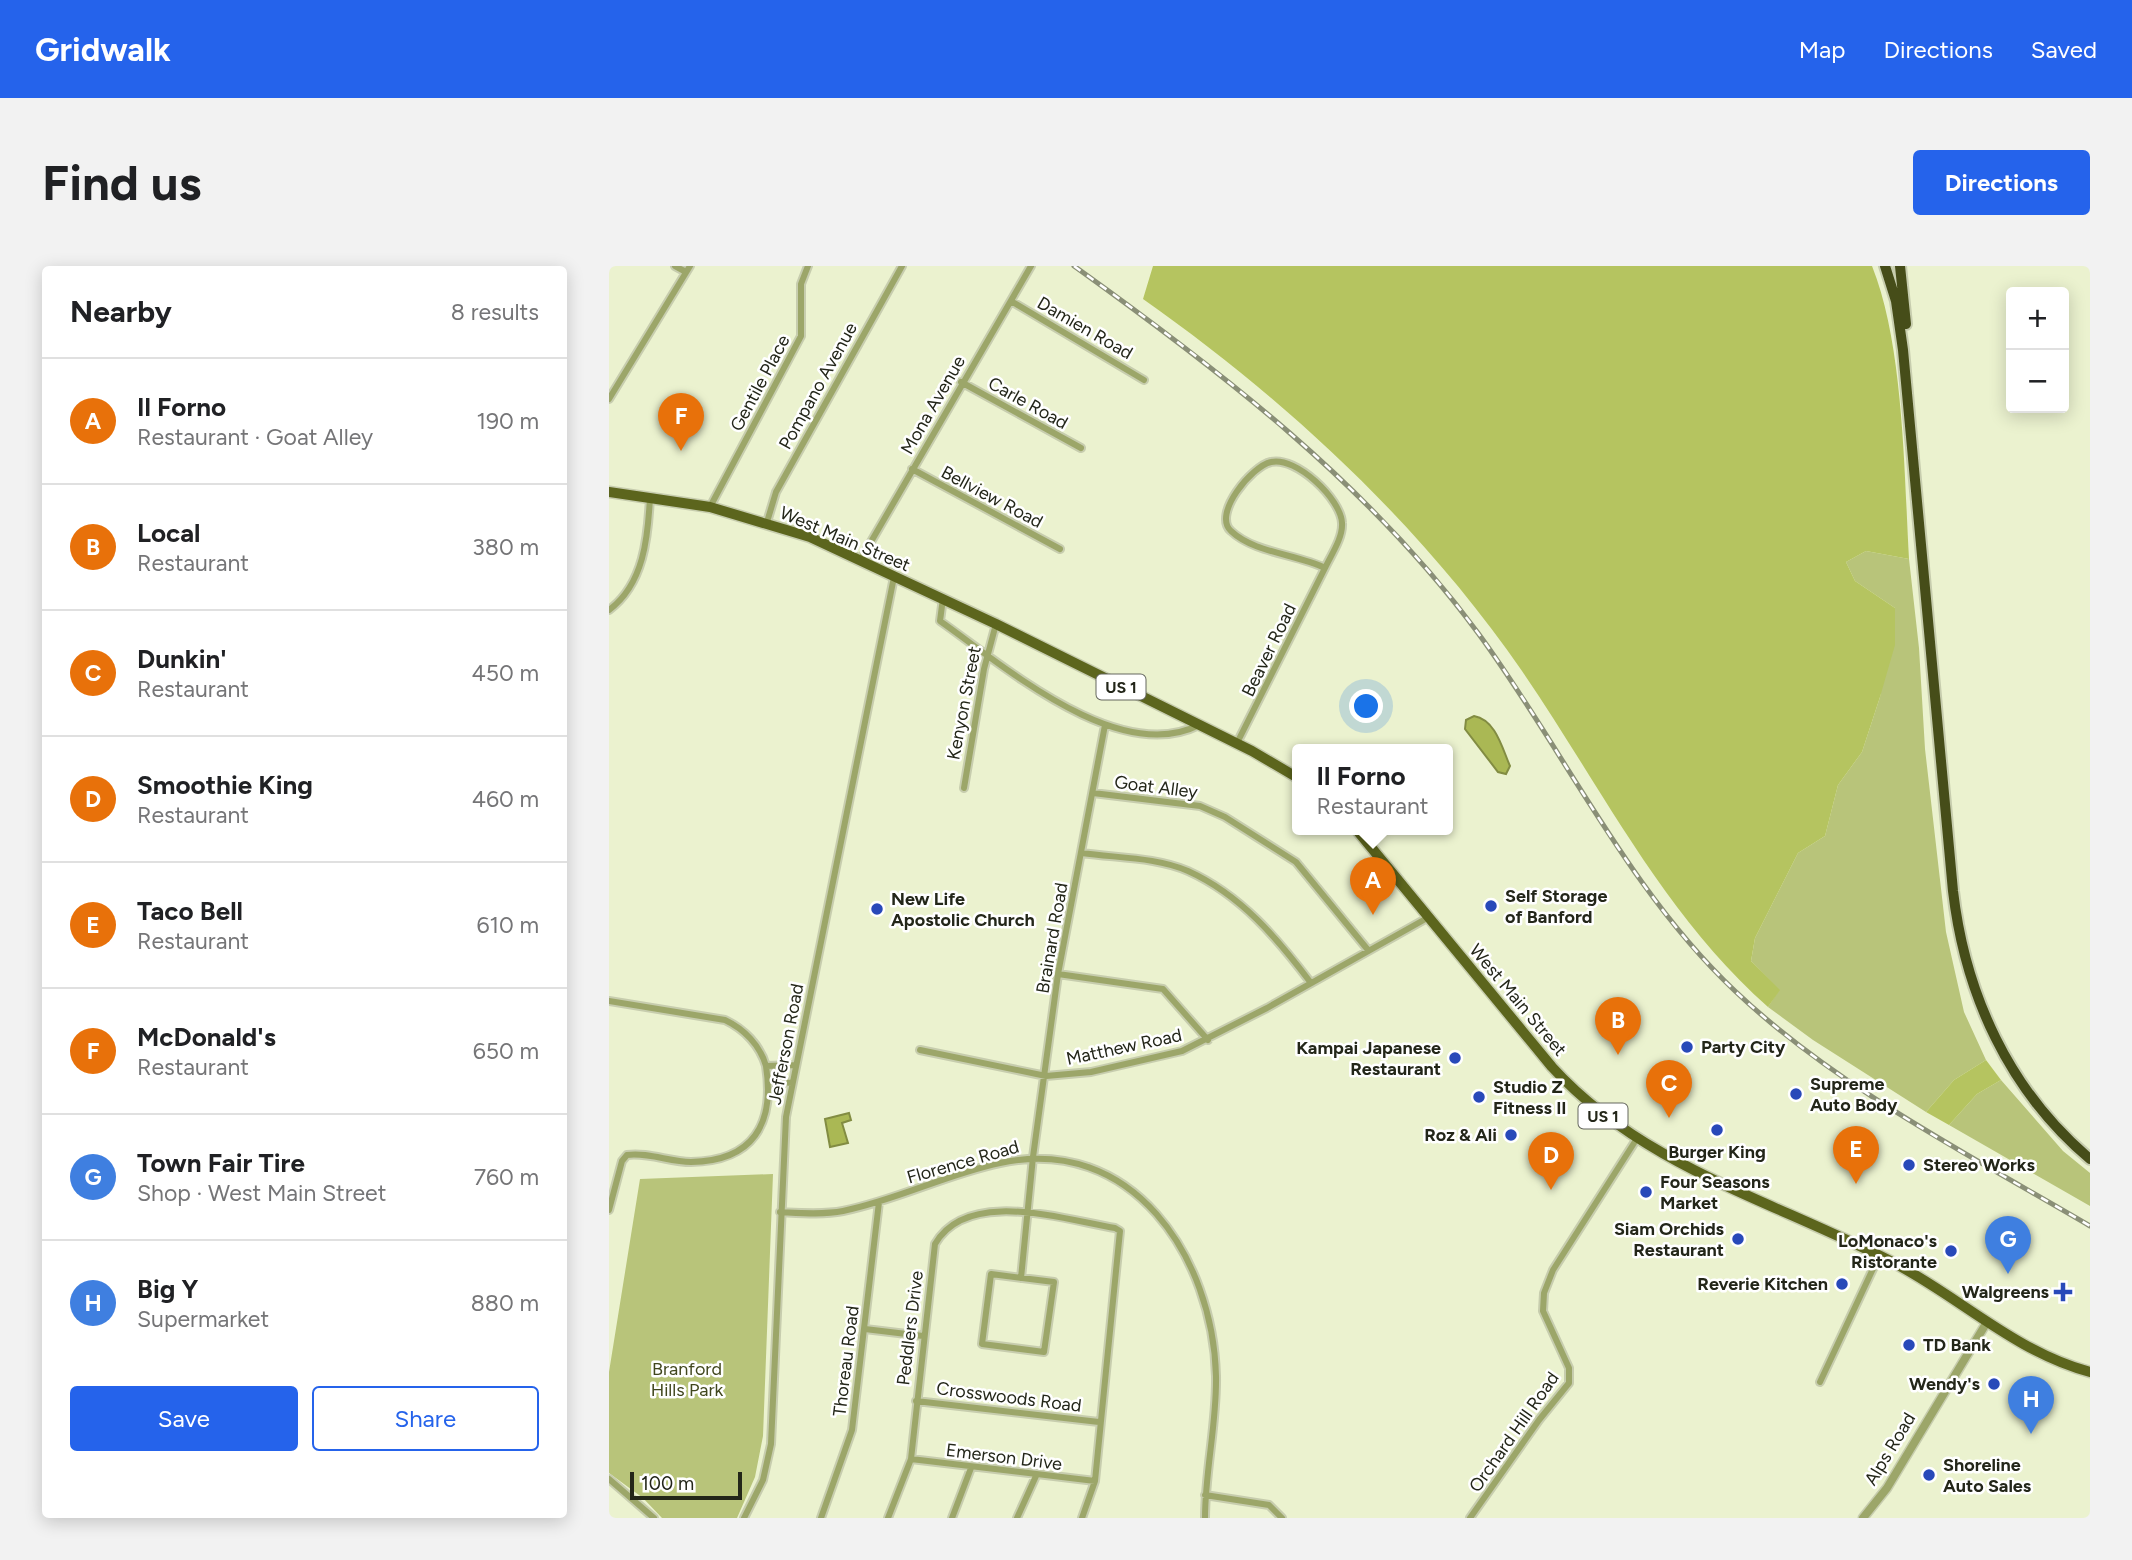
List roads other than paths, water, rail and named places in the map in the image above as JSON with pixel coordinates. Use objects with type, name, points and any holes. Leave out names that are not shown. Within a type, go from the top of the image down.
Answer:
[{"type":"highway","points":[[1885,266],[1896,301],[1901,336],[1952,881],[1962,948],[1981,1007],[2006,1058],[2040,1108],[2090,1159]]},
{"type":"highway","points":[[1901,266],[1967,940],[1987,1005],[2011,1055],[2045,1104],[2090,1151]]},
{"type":"main road","name":"West Main Street","points":[[609,492],[710,507],[767,522],[861,559],[1237,743],[1292,775]]},
{"type":"main road","name":"West Main Street","points":[[1361,835],[1566,1082],[1594,1109],[1636,1140],[1675,1161],[1879,1256],[1933,1285],[2035,1352],[2090,1372]]},
{"type":"street","points":[[609,399],[688,269],[675,266]]},
{"type":"street","name":"Gentile Place","points":[[710,507],[801,336],[801,284],[808,266]]},
{"type":"street","name":"Pompano Avenue","points":[[767,522],[776,492],[902,266]]},
{"type":"street","name":"Mona Avenue","points":[[861,559],[961,382],[1031,266]]},
{"type":"street","name":"Damien Road","points":[[1011,301],[1144,380]]},
{"type":"street","name":"Carle Road","points":[[961,382],[1081,448]]},
{"type":"street","name":"Beaver Road","points":[[1237,743],[1325,568],[1342,526],[1338,507],[1309,478],[1283,461],[1271,462],[1253,471],[1226,512],[1225,522],[1230,531],[1260,547],[1325,568]]},
{"type":"street","name":"Bellview Road","points":[[912,469],[1060,549]]},
{"type":"street","points":[[609,610],[621,601],[634,580],[648,540],[650,497]]},
{"type":"street","name":"Jefferson Road","points":[[744,1518],[763,1480],[771,1444],[783,1144],[792,1083],[894,577]]},
{"type":"street","points":[[943,598],[940,621],[1058,702],[1105,725],[1146,733],[1184,732],[1199,725]]},
{"type":"street","name":"Kenyon Street","points":[[964,788],[987,654],[996,624]]},
{"type":"street","name":"Brainard Road","points":[[1033,1157],[1058,974],[1105,725]]},
{"type":"street","name":"Goat Alley","points":[[1093,793],[1200,806],[1225,817],[1296,862],[1367,950]]},
{"type":"street","points":[[1082,853],[1163,863],[1188,871],[1259,919],[1311,983]]},
{"type":"street","name":"Matthew Road","points":[[920,1050],[1046,1076],[1117,1067],[1182,1051],[1207,1040],[1429,917]]},
{"type":"street","points":[[1058,974],[1163,989],[1207,1040]]},
{"type":"street","points":[[609,1001],[725,1020],[737,1026],[751,1040],[766,1066],[769,1081],[763,1124],[746,1149],[692,1162],[627,1155],[622,1161],[609,1210]]},
{"type":"street","points":[[766,1066],[796,1066]]},
{"type":"street","points":[[769,1081],[792,1083]]},
{"type":"street","name":"Orchard Hill Road","points":[[1470,1518],[1539,1419],[1569,1383],[1569,1368],[1543,1311],[1543,1293],[1553,1270],[1636,1140]]},
{"type":"street","points":[[1021,1278],[1033,1157]]},
{"type":"street","name":"Florence Road","points":[[780,1212],[841,1211],[879,1202],[959,1174],[1033,1157],[1087,1166],[1127,1186],[1163,1222],[1190,1265],[1201,1291],[1210,1326],[1216,1377],[1205,1518]]},
{"type":"street","name":"Thoreau Road","points":[[821,1518],[852,1430],[879,1202]]},
{"type":"street","name":"Peddlers Drive","points":[[888,1518],[911,1459],[935,1244],[942,1231],[976,1213],[1029,1214],[1120,1231],[1095,1481],[1082,1518]]},
{"type":"street","points":[[1820,1382],[1879,1256]]},
{"type":"street","points":[[991,1274],[1021,1278],[1054,1282],[1044,1352],[982,1343],[991,1274]]},
{"type":"street","name":"Alps Road","points":[[1863,1518],[1887,1488],[1987,1322]]},
{"type":"street","points":[[865,1329],[923,1336]]},
{"type":"street","name":"Crosswoods Road","points":[[916,1401],[1099,1422]]},
{"type":"street","name":"Emerson Drive","points":[[911,1459],[1095,1481]]},
{"type":"street","points":[[952,1518],[971,1468]]},
{"type":"street","points":[[1017,1518],[1036,1476]]},
{"type":"street","points":[[609,1479],[654,1518]]},
{"type":"street","points":[[1205,1495],[1269,1505],[1282,1518]]},
{"type":"railway","points":[[1074,266],[1238,390],[1291,434],[1390,528],[1478,633],[1629,864],[1662,909],[1735,991],[1774,1026],[1860,1089],[2090,1226]]},
{"type":"place","name":"McDonald's","points":[[681,451]]},
{"type":"place","name":"Self Storage of Banford","points":[[1491,906]]},
{"type":"place","name":"New Life Apostolic Church","points":[[877,909]]},
{"type":"place","name":"Il Forno","points":[[1373,915]]},
{"type":"place","name":"Party City","points":[[1687,1047]]},
{"type":"place","name":"Local","points":[[1618,1055]]},
{"type":"place","name":"Kampai Japanese Restaurant","points":[[1455,1058]]},
{"type":"place","name":"Supreme Auto Body","points":[[1796,1094]]},
{"type":"place","name":"Studio Z Fitness II","points":[[1479,1097]]},
{"type":"place","name":"Dunkin'","points":[[1669,1118]]},
{"type":"place","name":"Burger King","points":[[1717,1130]]},
{"type":"place","name":"Roz & Ali","points":[[1511,1135]]},
{"type":"place","name":"Stereo Works","points":[[1909,1165]]},
{"type":"place","name":"Taco Bell","points":[[1856,1184]]},
{"type":"place","name":"Smoothie King","points":[[1551,1190]]},
{"type":"place","name":"Four Seasons Market","points":[[1646,1192]]},
{"type":"place","name":"Siam Orchids Restaurant","points":[[1738,1239]]},
{"type":"place","name":"LoMonaco's Ristorante","points":[[1951,1251]]},
{"type":"place","name":"Town Fair Tire","points":[[2008,1274]]},
{"type":"place","name":"Reverie Kitchen","points":[[1842,1284]]},
{"type":"place","name":"Walgreens","points":[[2063,1292]]},
{"type":"place","name":"TD Bank","points":[[1909,1345]]},
{"type":"place","name":"Wendy's","points":[[1994,1384]]},
{"type":"place","name":"Big Y","points":[[2031,1434]]},
{"type":"place","name":"Shoreline Auto Sales","points":[[1929,1475]]},
{"type":"park label","name":"Branford Hills Park","points":[[687,1379]]}]
